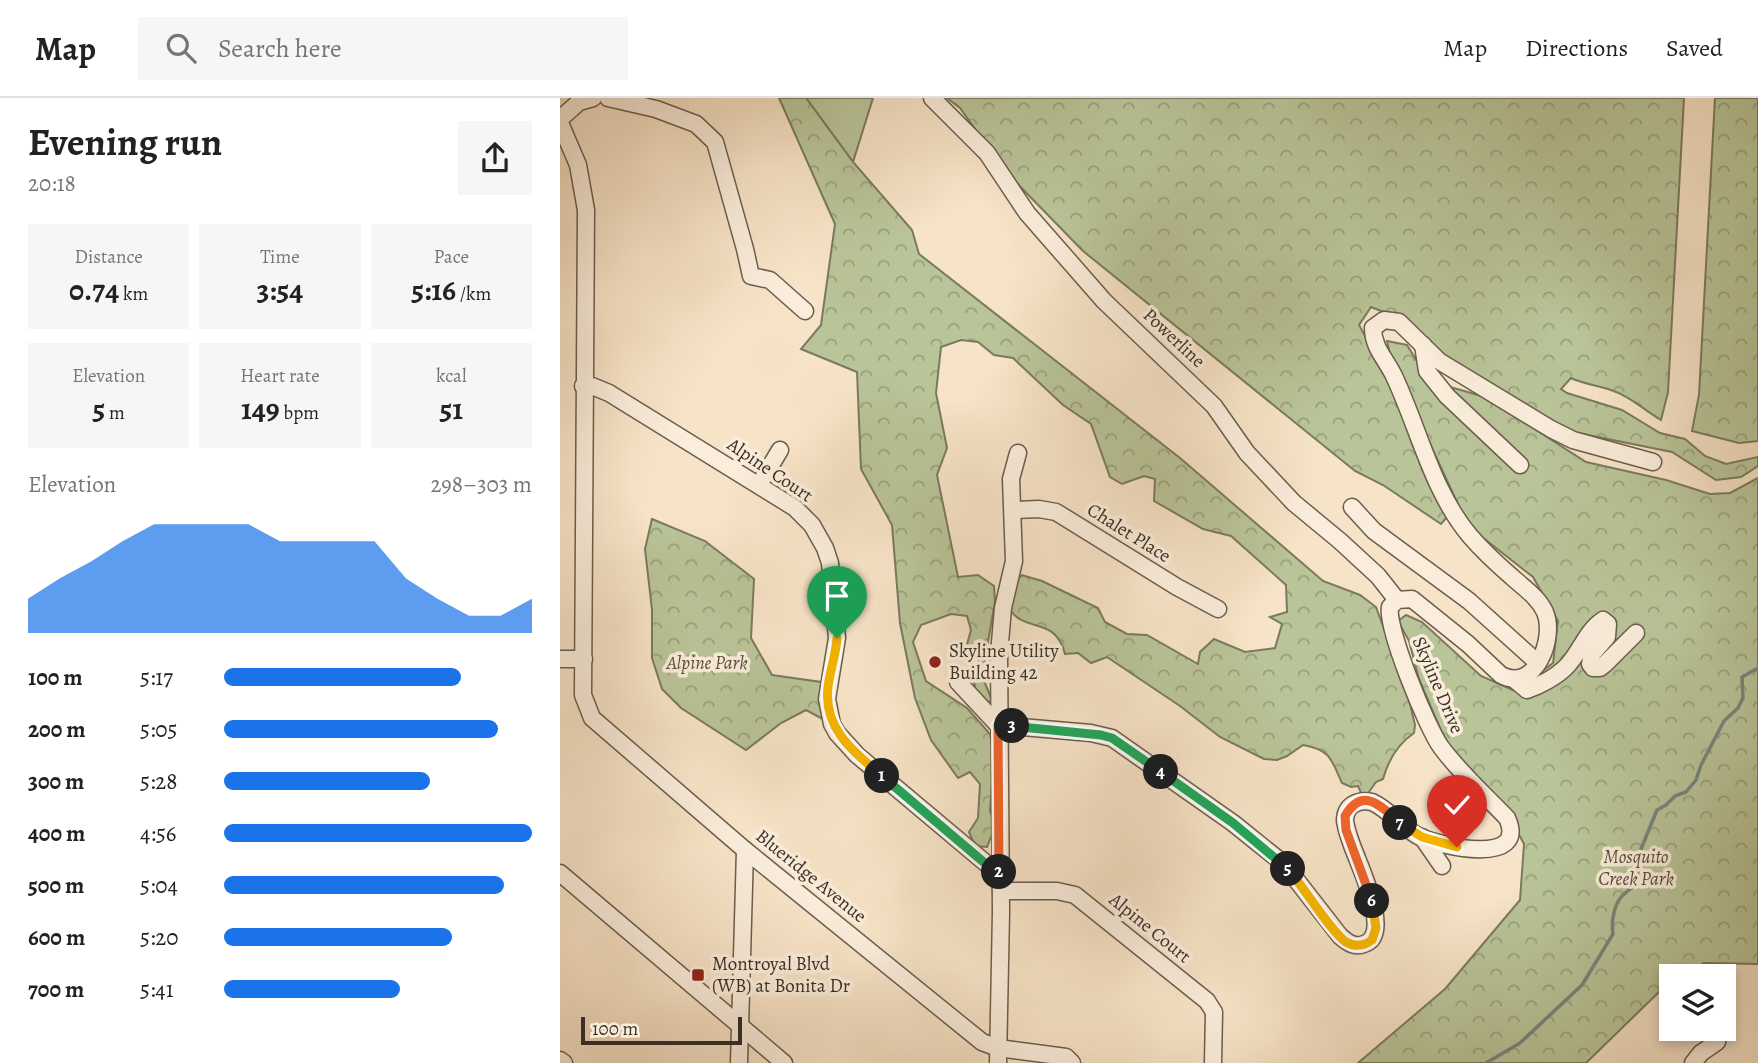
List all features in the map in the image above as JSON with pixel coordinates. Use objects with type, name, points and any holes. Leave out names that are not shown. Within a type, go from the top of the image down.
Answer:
[{"type":"street","points":[[560,121],[579,102],[593,98]]},
{"type":"street","points":[[608,98],[658,104],[696,124],[715,142],[751,276],[769,280],[805,311]]},
{"type":"street","name":"Powerline","points":[[932,98],[987,153],[1027,213],[1104,301],[1214,406],[1247,453],[1294,503],[1378,576],[1397,600]]},
{"type":"street","name":"Blueridge Avenue","points":[[560,121],[578,165],[586,210],[583,695],[592,718],[745,850],[998,1056],[1066,1057],[1072,1063]]},
{"type":"street","points":[[1636,633],[1605,664],[1600,668],[1593,668],[1590,657],[1607,637],[1608,624],[1603,620],[1582,643],[1566,667],[1527,690],[1515,680],[1531,671],[1538,663],[1547,642],[1548,623],[1545,612],[1534,596],[1484,552],[1456,518],[1394,376],[1378,351],[1373,328],[1384,320],[1399,322],[1440,361],[1550,429],[1573,440],[1653,462]]},
{"type":"street","points":[[1423,345],[1427,371],[1447,396],[1520,465]]},
{"type":"street","name":"Alpine Court","points":[[583,386],[592,386],[609,393],[759,485],[804,516],[819,536],[828,556],[833,580],[837,638],[827,699],[832,724],[837,733],[857,755],[993,870],[1000,884],[1075,895],[1208,1000],[1214,1012],[1213,1063]]},
{"type":"street","points":[[759,485],[780,450]]},
{"type":"street","points":[[998,1056],[998,725],[1001,624],[1014,561],[1012,469],[1018,453]]},
{"type":"street","points":[[1352,507],[1374,531],[1469,601],[1538,663]]},
{"type":"street","name":"Chalet Place","points":[[1013,510],[1039,509],[1056,512],[1177,587],[1218,609]]},
{"type":"street","name":"Skyline Drive","points":[[998,725],[1091,733],[1112,738],[1233,823],[1284,864],[1340,936],[1348,943],[1362,945],[1372,940],[1376,918],[1346,830],[1345,816],[1359,801],[1372,802],[1422,837],[1457,847],[1489,849],[1506,841],[1510,834],[1507,818],[1440,746],[1413,687],[1389,620],[1390,607],[1397,600],[1412,599],[1501,676],[1515,680]]},
{"type":"street","points":[[560,659],[584,659]]},
{"type":"street","points":[[958,682],[998,725]]},
{"type":"street","points":[[1422,837],[1442,866]]},
{"type":"street","points":[[740,1063],[745,850]]},
{"type":"street","points":[[560,873],[784,1063]]},
{"type":"street","points":[[1693,1063],[1701,1053],[1717,1042]]},
{"type":"green space","points":[[779,98],[806,98],[853,162],[912,230],[919,254],[1180,458],[1323,581],[1360,595],[1376,607],[1407,691],[1415,725],[1414,733],[1394,753],[1383,779],[1376,782],[1364,799],[1358,786],[1351,787],[1342,783],[1325,753],[1303,745],[1277,760],[1264,759],[1220,737],[1180,706],[1107,657],[1091,663],[1078,653],[1065,654],[1055,634],[1025,622],[1011,611],[1003,591],[1022,575],[1042,581],[1098,608],[1105,622],[1127,634],[1147,635],[1198,664],[1200,652],[1214,639],[1245,652],[1275,648],[1282,624],[1270,617],[1287,612],[1286,585],[1231,536],[1203,529],[1154,501],[1155,479],[1144,476],[1122,484],[1110,477],[1091,424],[1063,405],[1013,358],[994,355],[978,342],[961,340],[941,347],[936,393],[947,448],[937,475],[958,577],[978,575],[994,586],[995,602],[982,676],[992,700],[987,705],[975,689],[974,678],[979,659],[966,648],[971,630],[967,616],[951,614],[921,625],[913,642],[926,681],[967,708],[990,734],[994,755],[990,811],[995,827],[987,847],[975,846],[969,832],[978,818],[980,784],[970,772],[958,778],[931,740],[915,698],[900,623],[892,525],[861,469],[857,372],[801,349],[821,325],[835,224]]},
{"type":"green space","points":[[806,98],[873,98],[853,162]]},
{"type":"green space","points":[[947,98],[1684,98],[1668,392],[1661,420],[1608,389],[1571,378],[1561,389],[1622,410],[1660,433],[1685,439],[1705,456],[1726,464],[1758,457],[1758,466],[1741,477],[1716,480],[1672,452],[1573,432],[1484,387],[1394,316],[1371,307],[1359,325],[1389,379],[1448,516],[1441,524],[1383,485],[1355,471],[1083,251],[1005,171],[960,108]]},
{"type":"green space","points":[[1715,98],[1758,98],[1758,441],[1739,443],[1692,431],[1699,395]]},
{"type":"green space","name":"Mosquito Creek Park","points":[[1387,341],[1407,345],[1429,381],[1485,397],[1586,462],[1666,480],[1710,494],[1730,493],[1758,478],[1758,964],[1659,964],[1659,992],[1586,1063],[1358,1063],[1445,989],[1520,900],[1524,844],[1505,808],[1445,740],[1419,679],[1409,641],[1398,621],[1406,615],[1422,622],[1481,676],[1515,691],[1553,663],[1558,621],[1533,577],[1468,526],[1391,359]]},
{"type":"green space","name":"Alpine Park","points":[[652,519],[705,541],[754,579],[751,638],[772,675],[821,682],[832,724],[806,710],[781,723],[746,750],[681,708],[662,689],[652,658],[652,610],[645,549]]},
{"type":"waterway","points":[[1486,1063],[1520,1043],[1582,985],[1613,934],[1617,903],[1634,884],[1645,861],[1641,849],[1657,810],[1675,796],[1686,792],[1696,780],[1724,721],[1738,708],[1743,698],[1742,677],[1758,668]]},
{"type":"place","name":"Skyline Utility Building 42","points":[[935,662]]},
{"type":"place","name":"Montroyal Blvd (WB) at Bonita Dr","points":[[698,975]]},
{"type":"route","points":[[837,638],[827,699],[832,724],[842,740],[999,878],[998,725],[1091,733],[1112,738],[1122,744],[1233,823],[1284,864],[1340,936],[1355,945],[1372,940],[1376,918],[1346,830],[1345,816],[1354,803],[1365,800],[1380,805],[1410,831],[1457,847]]}]
